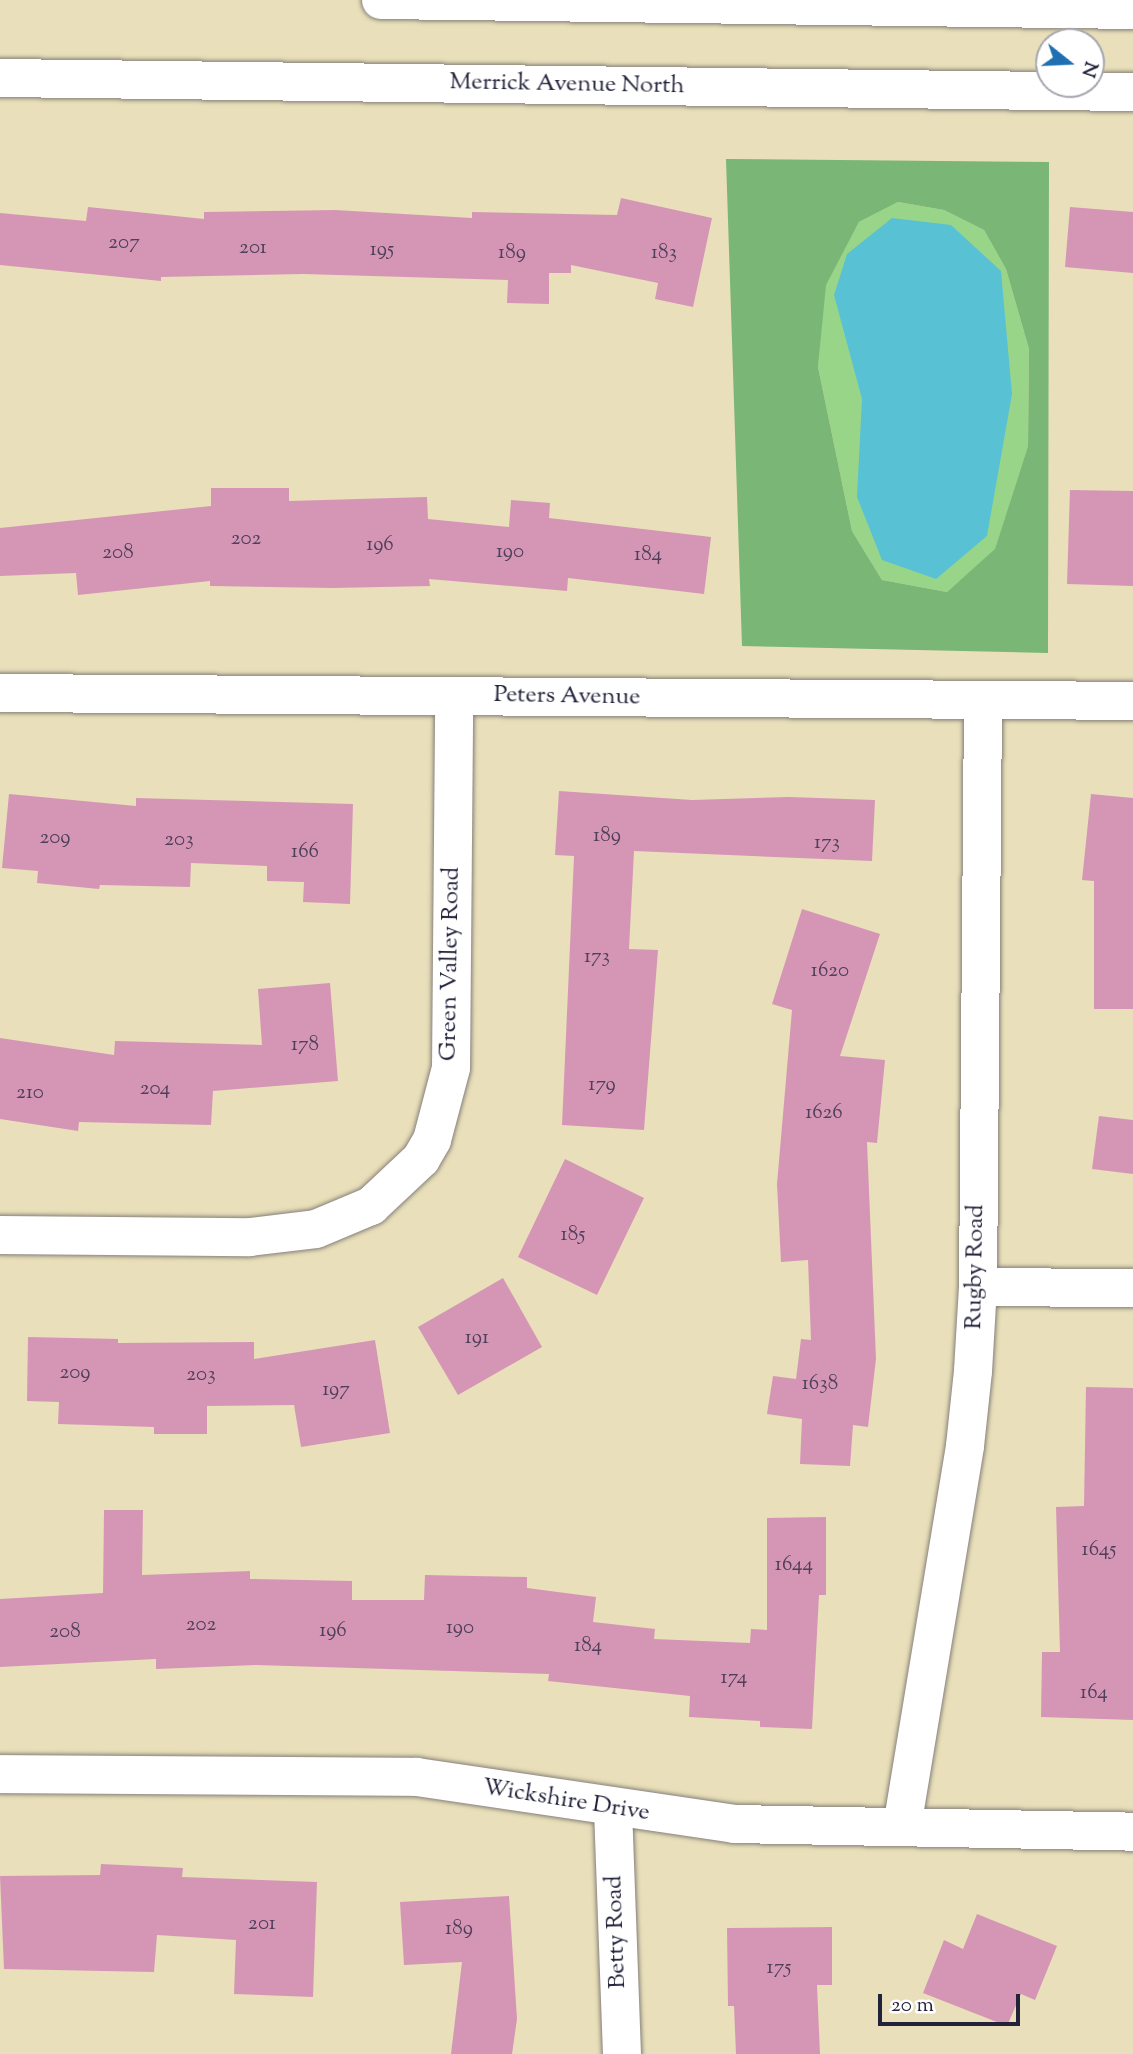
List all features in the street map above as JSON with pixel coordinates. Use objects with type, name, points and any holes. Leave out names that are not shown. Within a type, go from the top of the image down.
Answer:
[{"type":"street","points":[[381,0],[1133,10]]},
{"type":"street","name":"Merrick Avenue North","points":[[0,78],[1133,92]]},
{"type":"street","name":"Peters Avenue","points":[[0,693],[1133,701]]},
{"type":"street","name":"Green Valley Road","points":[[0,1235],[250,1237],[316,1229],[371,1206],[421,1159],[432,1140],[451,1068],[454,696]]},
{"type":"street","name":"Rugby Road","points":[[902,1827],[965,1446],[978,1287],[983,701]]},
{"type":"street","points":[[978,1287],[1133,1288]]},
{"type":"street","name":"Wickshire Drive","points":[[0,1774],[417,1777],[613,1809],[734,1824],[1133,1832]]},
{"type":"street","name":"Betty Road","points":[[613,1809],[622,2054]]},
{"type":"green space","points":[[726,159],[1049,162],[1048,653],[742,646]],"holes":[[[898,202],[944,210],[984,230],[1006,269],[1029,349],[1028,446],[995,549],[947,592],[882,580],[852,531],[818,367],[826,285],[859,222]]]},
{"type":"green space","points":[[898,202],[944,210],[984,230],[1006,269],[1029,349],[1028,446],[995,550],[947,592],[882,580],[852,531],[818,367],[825,285],[859,222]]},
{"type":"water","points":[[892,218],[951,225],[1001,271],[1012,394],[987,536],[936,579],[882,560],[857,497],[862,399],[834,295],[847,254]]},
{"type":"building","points":[[621,198],[712,218],[693,307],[655,299],[658,283],[571,265],[571,273],[549,273],[549,304],[507,303],[508,280],[303,274],[161,277],[161,281],[0,265],[0,213],[86,221],[88,207],[204,219],[204,212],[335,210],[472,218],[472,212],[617,215]]},
{"type":"building","points":[[1070,207],[1133,212],[1133,273],[1065,267]]},
{"type":"building","points":[[211,488],[289,488],[289,501],[427,497],[428,519],[509,527],[511,500],[550,503],[549,518],[711,537],[704,594],[568,578],[567,591],[429,579],[430,586],[333,588],[210,586],[210,581],[78,595],[76,573],[0,576],[0,528],[211,506]]},
{"type":"building","points":[[1070,490],[1133,491],[1133,586],[1067,584]]},
{"type":"building","points":[[559,791],[692,800],[789,797],[875,800],[872,861],[634,851],[629,949],[658,950],[644,1130],[562,1125],[574,856],[555,855]]},
{"type":"building","points":[[9,794],[136,806],[136,798],[353,804],[350,904],[303,902],[304,882],[267,881],[267,866],[191,863],[190,887],[100,885],[99,889],[37,883],[38,871],[2,868]]},
{"type":"building","points":[[1091,794],[1133,798],[1133,1009],[1094,1009],[1094,881],[1082,880]]},
{"type":"building","points":[[802,909],[880,934],[840,1056],[885,1060],[877,1143],[867,1142],[876,1359],[868,1427],[853,1425],[850,1466],[800,1464],[802,1419],[767,1414],[773,1376],[796,1379],[801,1339],[811,1340],[808,1260],[781,1262],[777,1184],[792,1010],[772,1004]]},
{"type":"building","points":[[330,983],[338,1081],[213,1091],[211,1125],[79,1122],[78,1131],[0,1119],[0,1038],[114,1055],[115,1041],[262,1045],[258,989]]},
{"type":"building","points":[[1099,1116],[1133,1120],[1133,1174],[1092,1169]]},
{"type":"building","points":[[565,1159],[644,1198],[597,1295],[518,1257]]},
{"type":"building","points":[[503,1278],[542,1347],[458,1395],[418,1327]]},
{"type":"building","points":[[28,1337],[118,1339],[118,1343],[254,1342],[254,1359],[375,1340],[390,1433],[301,1447],[294,1405],[207,1406],[207,1434],[154,1434],[154,1427],[58,1424],[59,1402],[27,1401]]},
{"type":"building","points":[[1086,1387],[1133,1388],[1133,1720],[1041,1717],[1042,1652],[1060,1652],[1056,1507],[1084,1506]]},
{"type":"building","points":[[104,1510],[143,1510],[142,1575],[250,1571],[250,1579],[352,1581],[352,1600],[424,1600],[425,1575],[527,1577],[527,1588],[596,1597],[593,1622],[655,1629],[654,1639],[750,1643],[751,1629],[767,1630],[767,1518],[826,1517],[826,1595],[819,1595],[812,1729],[760,1727],[760,1721],[689,1717],[690,1696],[548,1681],[549,1674],[256,1665],[156,1669],[156,1659],[0,1667],[0,1599],[103,1593]]},
{"type":"building","points":[[101,1864],[183,1868],[182,1877],[317,1882],[313,1997],[234,1994],[236,1940],[157,1935],[154,1972],[4,1969],[0,1876],[100,1875]]},
{"type":"building","points":[[509,1896],[517,2019],[512,2054],[451,2054],[462,1962],[404,1965],[400,1902]]},
{"type":"building","points":[[977,1914],[1057,1946],[1035,2000],[1021,1994],[1007,2026],[923,1993],[944,1940],[963,1949]]},
{"type":"building","points":[[832,1927],[832,1985],[817,1985],[820,2054],[736,2054],[734,2006],[728,2006],[727,1928]]}]
